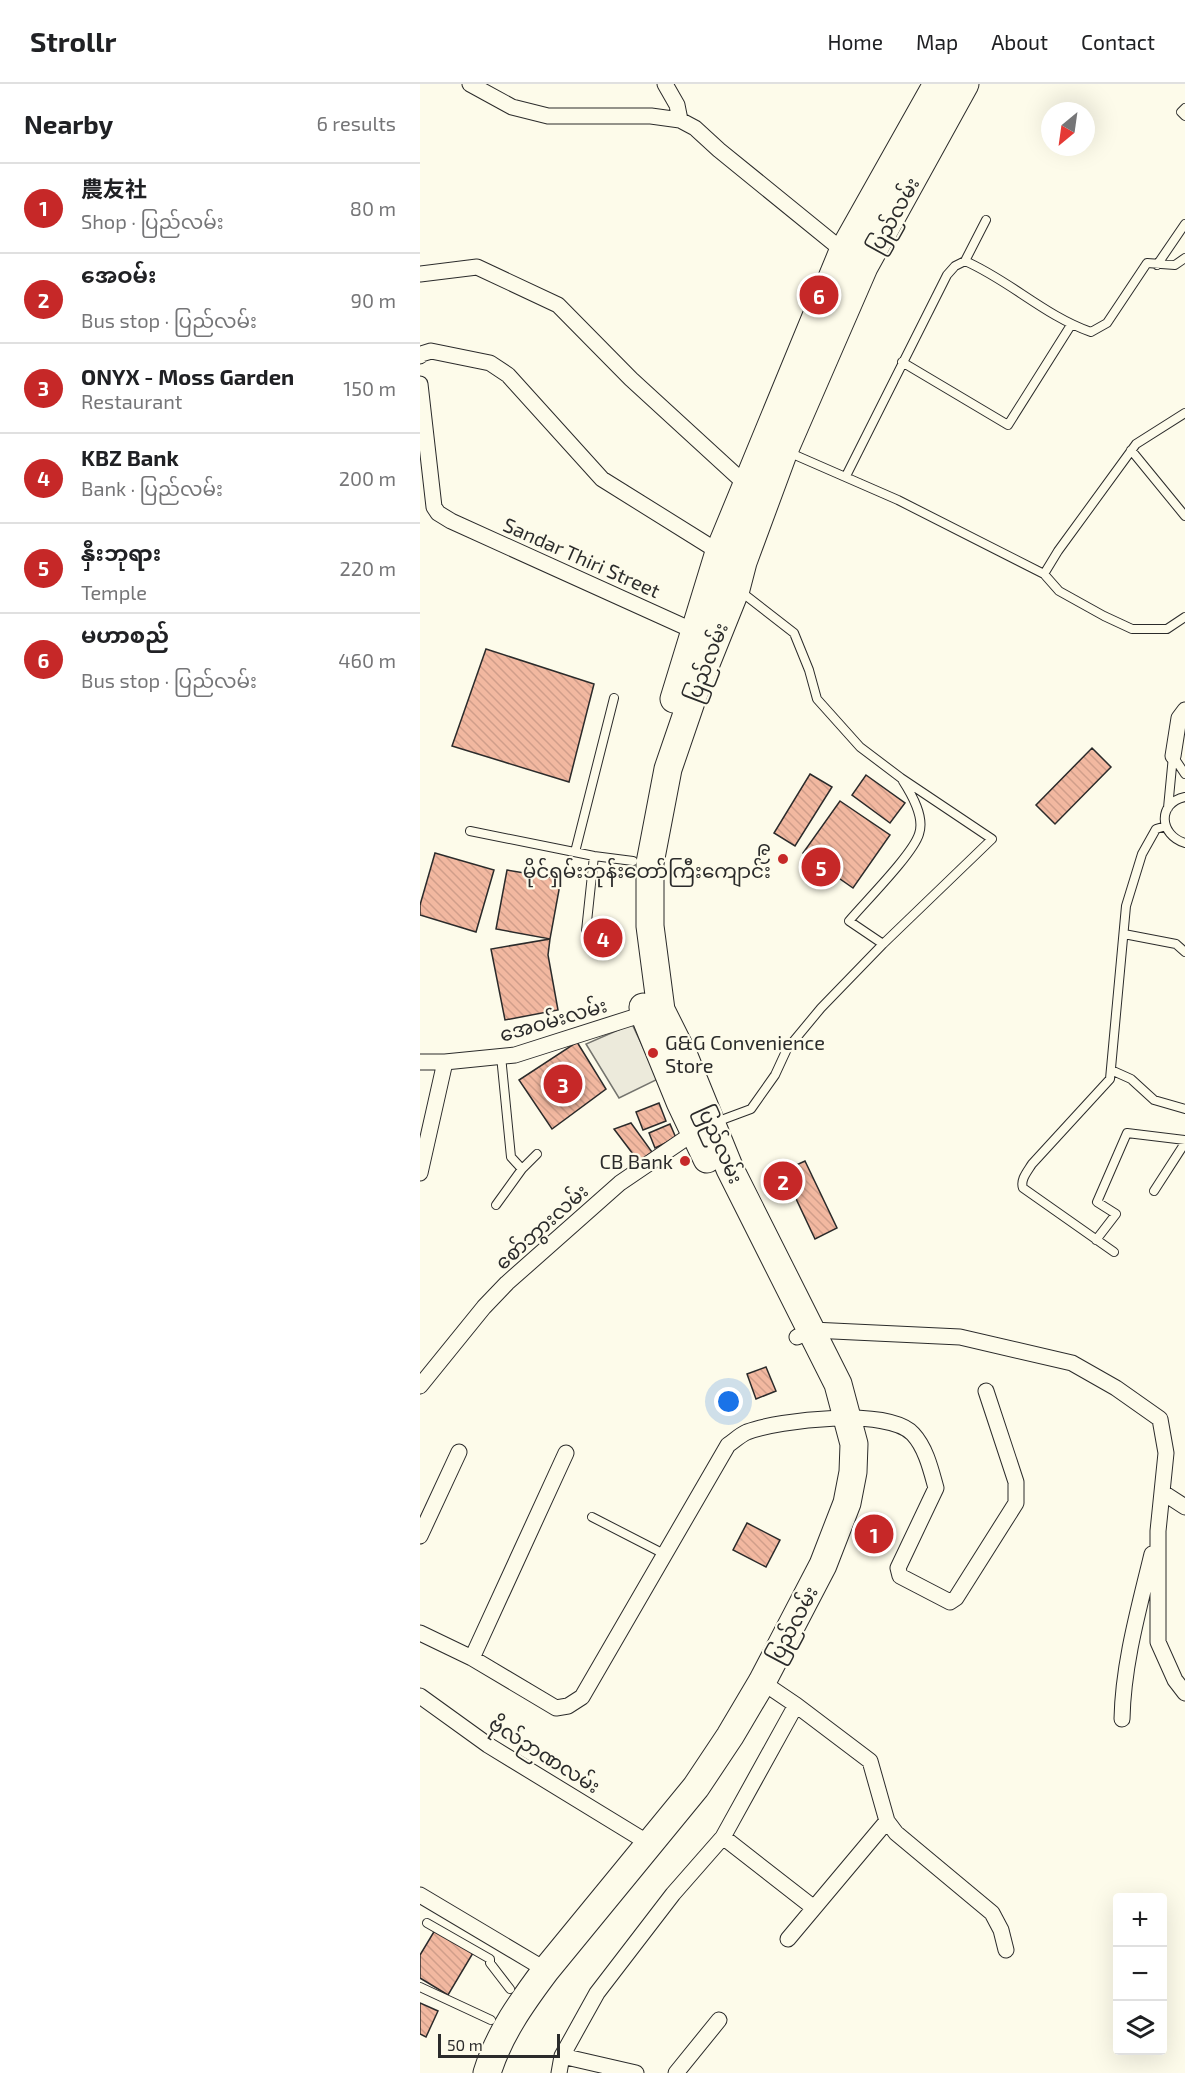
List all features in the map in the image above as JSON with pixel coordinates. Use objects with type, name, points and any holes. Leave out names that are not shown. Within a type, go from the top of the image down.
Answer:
[{"type":"highway","name":"ပြည်လမ်း","points":[[652,1012],[650,863],[668,770],[693,696],[736,589],[756,492],[843,250],[937,84]]},
{"type":"highway","name":"ပြည်လမ်း","points":[[469,2073],[476,2050],[510,1989],[538,1966],[642,1839],[716,1727],[747,1674],[808,1558],[831,1499],[836,1470],[838,1384],[805,1334],[730,1169],[704,1128],[684,1056],[652,1012],[633,927],[633,861],[651,765],[719,552],[784,451],[864,267],[965,84]]},
{"type":"highway","name":"ပြည်လမ်း","points":[[642,1839],[696,1787],[730,1736],[762,1682],[823,1565],[847,1503],[854,1462],[854,1444],[838,1418]]},
{"type":"highway","name":"ပြည်လမ်း","points":[[487,2073],[492,2056],[524,1999],[538,1966]]},
{"type":"street","points":[[470,84],[512,107],[548,116],[651,116],[680,120],[695,128],[864,267]]},
{"type":"street","points":[[665,84],[677,105],[680,120]]},
{"type":"street","points":[[420,274],[477,267],[558,305],[631,379],[756,492]]},
{"type":"street","points":[[420,356],[431,351],[489,363],[508,375],[602,478],[719,552]]},
{"type":"street","name":"Sandar Thiri Street","points":[[420,384],[435,507],[438,513],[694,632]]},
{"type":"street","points":[[1173,756],[1179,718],[1185,710]]},
{"type":"street","name":"အေဝမ်းလမ်း","points":[[420,1062],[445,1062],[515,1055],[652,1012]]},
{"type":"street","points":[[420,1173],[445,1062]]},
{"type":"street","name":"စော်ဘွားလမ်း","points":[[420,1386],[484,1307],[507,1283],[620,1183],[704,1128]]},
{"type":"street","points":[[805,1334],[960,1336],[1072,1363],[1116,1388],[1160,1419],[1166,1453],[1158,1531],[1158,1642],[1175,1680],[1185,1693]]},
{"type":"street","points":[[420,1633],[472,1658],[556,1708],[568,1706],[582,1697],[728,1445],[745,1433],[781,1423],[838,1418],[896,1423],[913,1433],[928,1460],[936,1488],[898,1568],[900,1576],[950,1602],[956,1598],[1016,1503],[1016,1482],[986,1391]]},
{"type":"street","points":[[420,1536],[459,1452]]},
{"type":"street","points":[[472,1658],[566,1453]]},
{"type":"street","points":[[1162,1492],[1185,1507]]},
{"type":"street","points":[[1122,1719],[1122,1701],[1137,1617],[1158,1531]]},
{"type":"street","points":[[762,1682],[870,1761],[887,1821],[896,1833],[992,1913],[1001,1930],[1006,1950]]},
{"type":"street","name":"ဗိုလ်ဉာဏလမ်း","points":[[420,1696],[488,1745],[642,1839]]},
{"type":"street","points":[[559,2073],[562,2056],[597,1993],[673,1894],[723,1837],[796,1705]]},
{"type":"street","points":[[788,1939],[887,1821]]},
{"type":"street","points":[[723,1837],[813,1908]]},
{"type":"street","points":[[420,1895],[538,1966]]},
{"type":"street","points":[[676,2073],[719,2020]]},
{"type":"street","points":[[562,2056],[636,2073]]},
{"type":"lane","points":[[1185,108],[1181,112],[1185,116]]},
{"type":"lane","points":[[846,476],[947,275],[955,266],[964,261],[986,220]]},
{"type":"lane","points":[[1157,265],[1185,224]]},
{"type":"lane","points":[[964,261],[983,269],[1071,325],[1091,332],[1107,323],[1147,263],[1175,265],[1185,258]]},
{"type":"lane","points":[[902,362],[1008,425],[1071,325]]},
{"type":"lane","points":[[1044,574],[1058,551],[1136,444],[1185,413]]},
{"type":"lane","points":[[1131,450],[1185,516]]},
{"type":"lane","points":[[784,451],[898,500],[1044,574],[1059,591],[1132,629],[1167,628],[1185,617]]},
{"type":"lane","points":[[704,1128],[752,1109],[775,1075],[787,1049],[821,1008],[883,944],[992,839],[901,778],[860,747],[818,699],[794,633],[736,589]]},
{"type":"lane","points":[[575,852],[614,698]]},
{"type":"lane","points":[[1173,756],[1185,774]]},
{"type":"lane","points":[[1173,756],[1168,808],[1165,817],[1166,826],[1170,834],[1185,843]]},
{"type":"lane","points":[[883,944],[849,921],[906,854],[920,833],[919,815],[912,796],[901,778]]},
{"type":"lane","points":[[1168,808],[1174,801],[1185,797]]},
{"type":"lane","points":[[1114,1252],[1023,1188],[1022,1185],[1023,1178],[1032,1164],[1110,1079],[1126,906],[1142,854],[1156,830],[1166,826]]},
{"type":"lane","points":[[470,831],[594,856],[633,861]]},
{"type":"lane","points":[[586,931],[594,856]]},
{"type":"lane","points":[[1124,934],[1176,944],[1185,952]]},
{"type":"lane","points":[[501,1056],[512,1156],[522,1170]]},
{"type":"lane","points":[[1111,1071],[1131,1079],[1154,1100],[1185,1109]]},
{"type":"lane","points":[[1096,1240],[1116,1214],[1097,1202],[1127,1133],[1185,1141],[1154,1191]]},
{"type":"lane","points":[[496,1205],[537,1154]]},
{"type":"lane","points":[[592,1517],[666,1555]]},
{"type":"lane","points":[[427,1923],[490,1959],[490,1963],[510,1989]]},
{"type":"lane","points":[[420,1987],[491,2020]]},
{"type":"shaded area","points":[[632,1024],[658,1079],[619,1098],[586,1044]]},
{"type":"building","points":[[486,649],[594,684],[569,782],[452,746]]},
{"type":"building","points":[[1092,748],[1111,767],[1055,824],[1036,805]]},
{"type":"building","points":[[810,774],[832,787],[795,846],[774,833]]},
{"type":"building","points":[[866,775],[905,803],[890,823],[852,795]]},
{"type":"building","points":[[840,801],[890,835],[853,888],[803,853]]},
{"type":"building","points":[[435,853],[494,870],[476,932],[420,915],[420,905]]},
{"type":"building","points":[[507,870],[561,879],[550,939],[496,929]]},
{"type":"building","points":[[550,939],[548,955],[558,1010],[505,1020],[491,949]]},
{"type":"building","points":[[577,1042],[606,1089],[552,1129],[519,1080]]},
{"type":"building","points":[[659,1103],[666,1121],[643,1130],[636,1112]]},
{"type":"building","points":[[631,1123],[652,1152],[639,1162],[614,1129]]},
{"type":"building","points":[[670,1124],[676,1138],[655,1148],[649,1133]]},
{"type":"building","points":[[805,1161],[837,1228],[815,1239],[783,1171]]},
{"type":"building","points":[[766,1367],[776,1391],[756,1399],[747,1374]]},
{"type":"building","points":[[747,1523],[780,1540],[766,1567],[733,1550]]},
{"type":"building","points":[[435,1930],[473,1953],[448,1995],[420,1978],[420,1955]]},
{"type":"building","points":[[420,2003],[438,2011],[426,2037],[420,2034]]},
{"type":"place","name":"မဟာစည်","points":[[819,295]]},
{"type":"place","name":"၉ မိုင်ရှမ်းဘုန်းတော်ကြီးကျောင်း","points":[[783,859]]},
{"type":"place","name":"နှီးဘုရား","points":[[821,867]]},
{"type":"place","name":"KBZ Bank","points":[[603,938]]},
{"type":"place","name":"G&G Convenience Store","points":[[653,1053]]},
{"type":"place","name":"ONYX - Moss Garden","points":[[563,1084]]},
{"type":"place","name":"CB Bank","points":[[685,1161]]},
{"type":"place","name":"အေဝမ်း","points":[[783,1181]]},
{"type":"place","name":"農友社","points":[[874,1534]]}]
